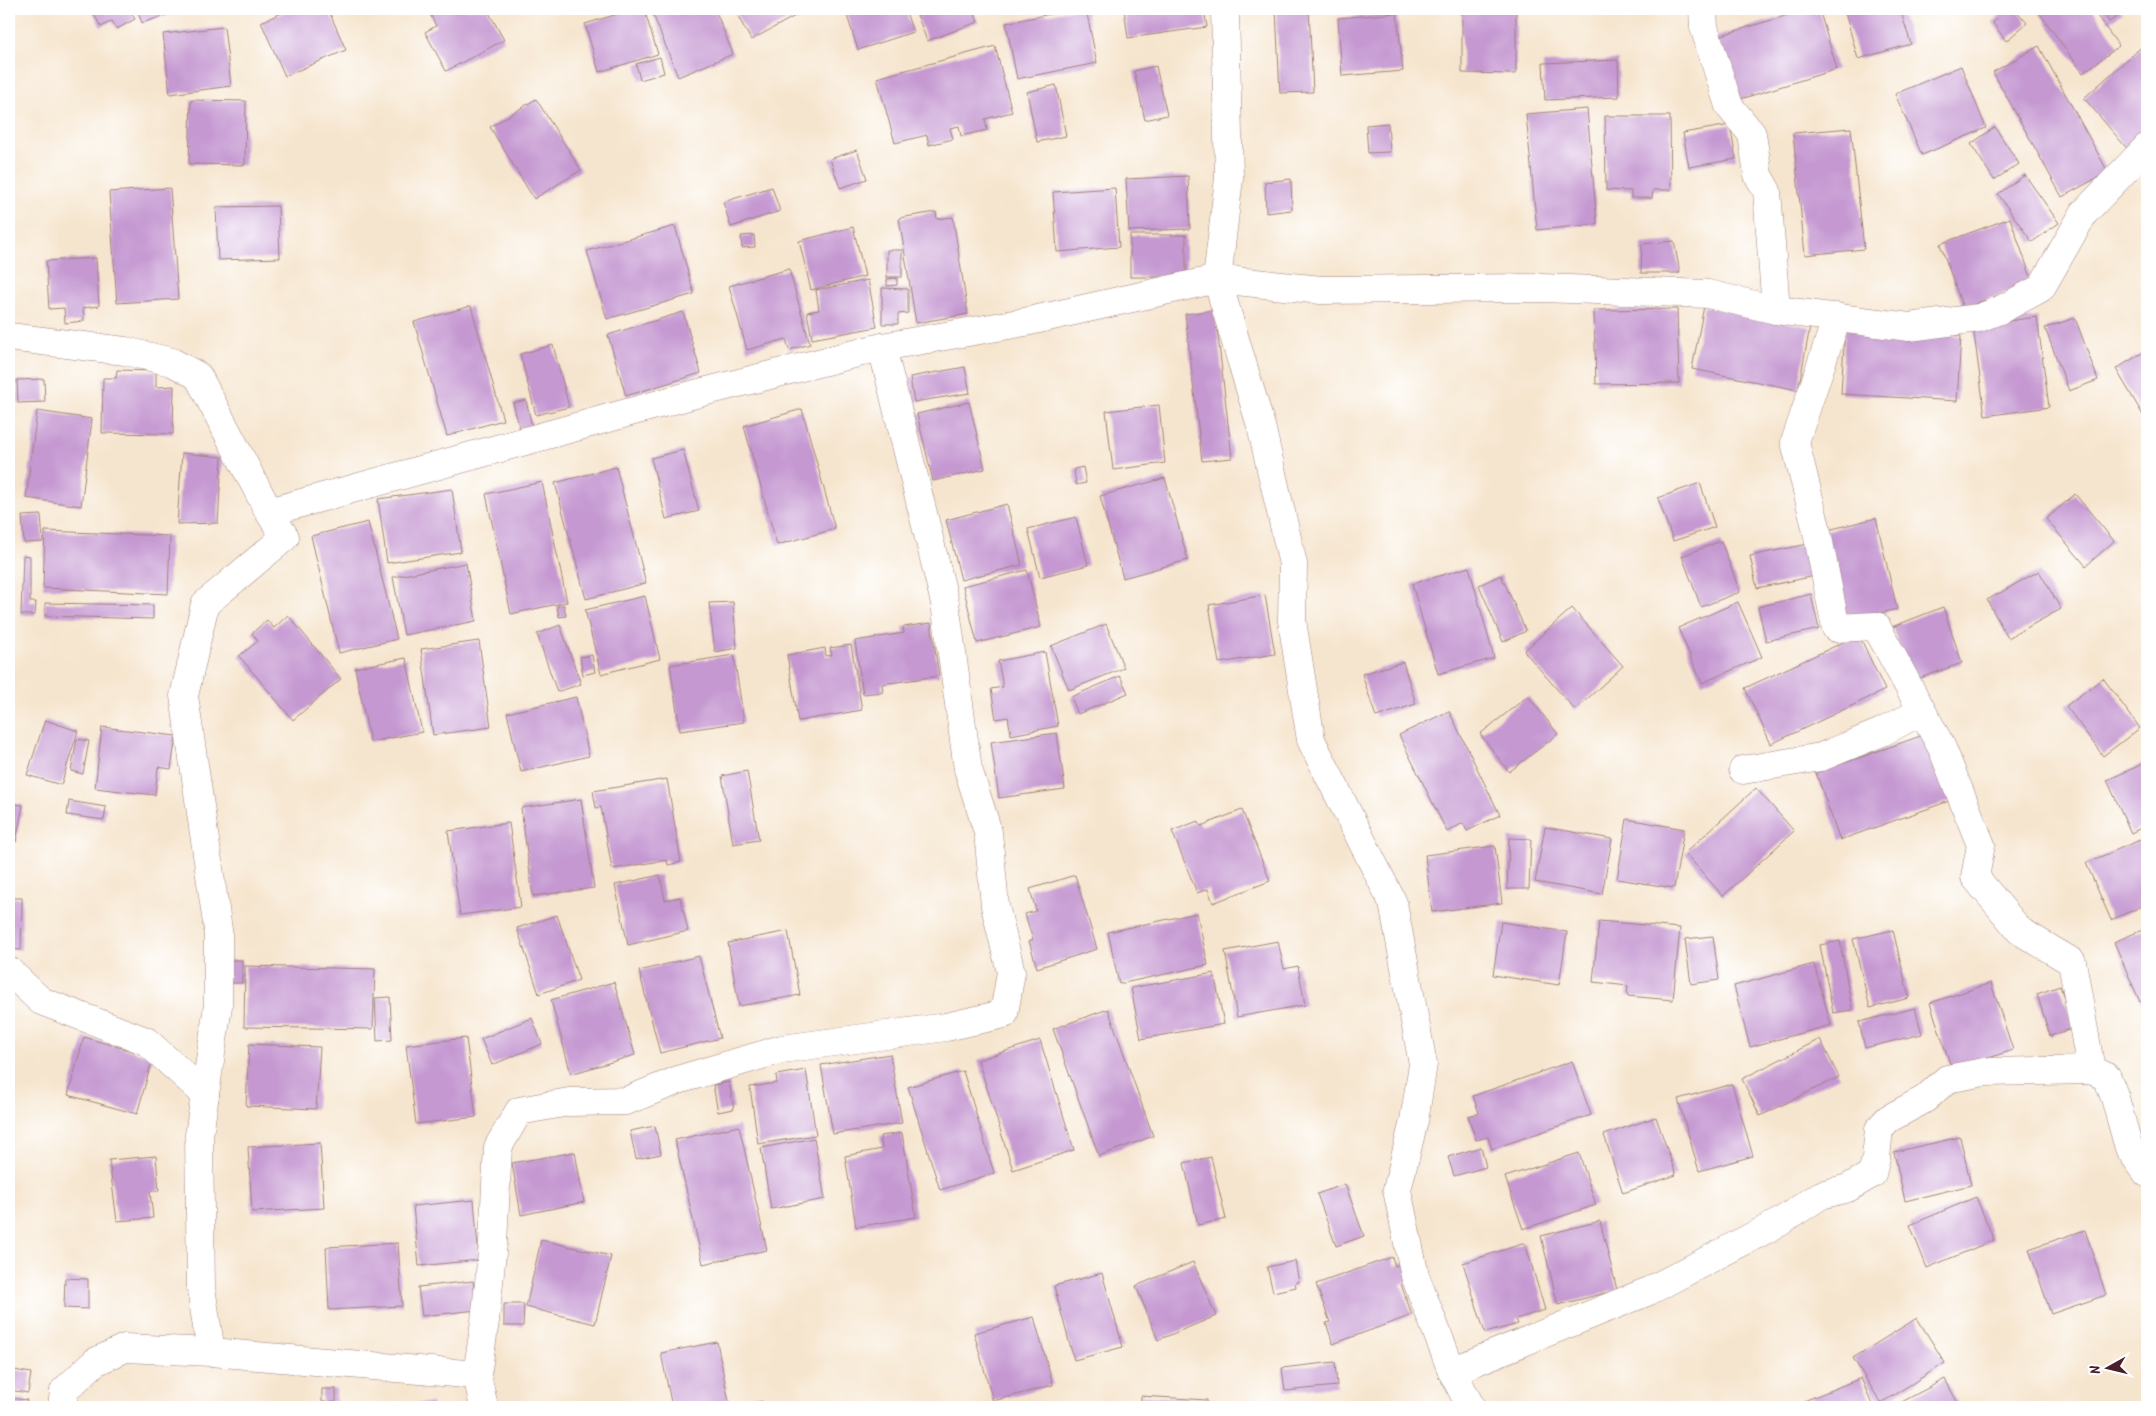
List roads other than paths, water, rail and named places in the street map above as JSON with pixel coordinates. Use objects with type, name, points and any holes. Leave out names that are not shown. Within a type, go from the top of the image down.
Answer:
[{"type":"street","points":[[1225,9],[1229,178],[1218,279],[1261,426],[1293,564],[1292,621],[1311,740],[1393,903],[1422,1064],[1414,1121],[1397,1190],[1415,1276],[1452,1371],[1471,1407]]},
{"type":"street","points":[[1703,9],[1704,27],[1729,106],[1752,134],[1758,175],[1767,191],[1776,310]]},
{"type":"street","points":[[269,512],[700,393],[882,347],[1025,322],[1218,279],[1321,290],[1541,288],[1708,294],[1776,310],[1908,327],[1979,318],[2000,310],[2041,288],[2084,213],[2147,147]]},
{"type":"street","points":[[1837,317],[1795,442],[1816,527],[1836,628],[1876,626],[1942,748],[1981,845],[1974,877],[2020,932],[2072,962],[2091,1070]]},
{"type":"street","points":[[9,337],[125,351],[172,362],[198,376],[269,512],[285,537],[205,604],[184,696],[218,930],[218,1006],[199,1135],[201,1288],[211,1352]]},
{"type":"street","points":[[484,1407],[478,1375],[493,1243],[498,1147],[519,1111],[569,1102],[626,1101],[681,1079],[782,1049],[946,1027],[1004,1014],[1011,972],[995,906],[988,832],[968,769],[945,602],[882,347]]},
{"type":"street","points":[[1743,770],[1821,757],[1882,732],[1922,711]]},
{"type":"street","points":[[9,971],[41,1001],[146,1041],[205,1094]]},
{"type":"street","points":[[1452,1371],[1648,1291],[1780,1222],[1821,1195],[1848,1188],[1872,1174],[1879,1129],[1888,1119],[1925,1099],[1947,1079],[1984,1072],[2091,1070],[2107,1077],[2129,1148],[2147,1172]]},
{"type":"street","points":[[62,1407],[64,1391],[95,1362],[125,1348],[211,1352],[478,1375]]}]
